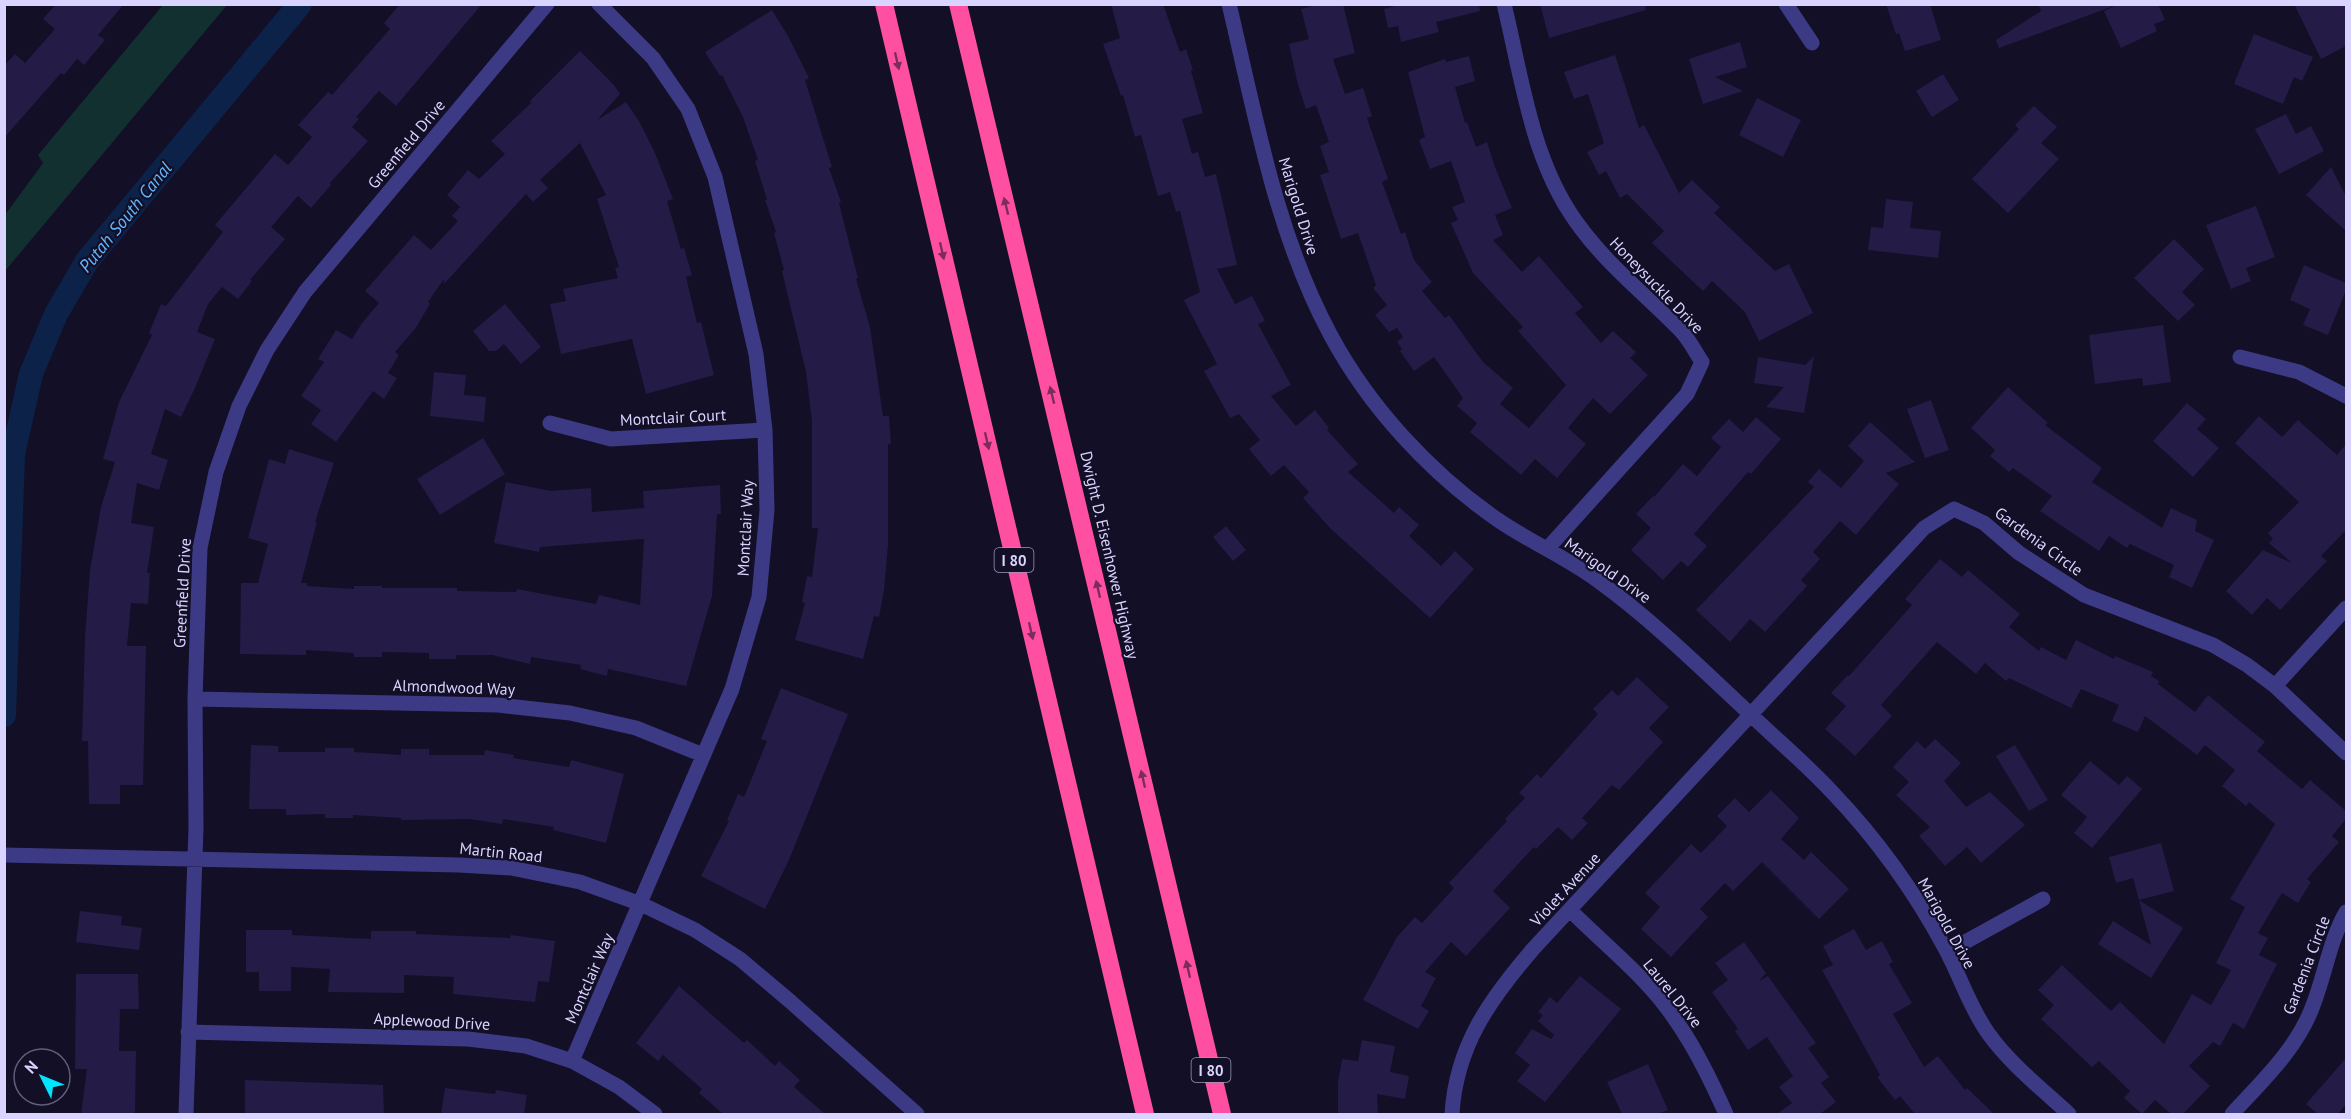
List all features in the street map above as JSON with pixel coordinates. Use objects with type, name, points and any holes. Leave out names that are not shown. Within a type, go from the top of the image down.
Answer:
[{"type":"highway","name":"I 80","points":[[884,4],[1145,1114]]},
{"type":"highway","name":"Dwight D. Eisenhower Highway","points":[[958,4],[1222,1114]]},
{"type":"street","name":"Greenfield Drive","points":[[186,1114],[200,548],[216,472],[243,397],[267,350],[305,292],[547,4]]},
{"type":"street","name":"Montclair Way","points":[[572,1061],[732,689],[759,597],[767,510],[765,430],[756,354],[715,177],[688,109],[653,58],[599,4]]},
{"type":"street","name":"Marigold Drive","points":[[1229,4],[1275,200],[1301,274],[1332,337],[1367,392],[1413,448],[1454,486],[1499,521],[1594,578],[1645,618],[1830,789],[1868,830],[1894,866],[1947,952],[1967,1000],[1990,1036],[2014,1064],[2069,1114]]},
{"type":"street","name":"Honeysuckle Drive","points":[[1504,4],[1533,131],[1550,178],[1581,229],[1606,260],[1684,334],[1702,362],[1687,394],[1547,549]]},
{"type":"street","points":[[1786,4],[1812,43]]},
{"type":"street","points":[[2240,357],[2299,372],[2346,396]]},
{"type":"street","name":"Montclair Court","points":[[550,423],[611,439],[765,430]]},
{"type":"street","name":"Gardenia Circle","points":[[1751,715],[1924,528],[1954,509],[1984,523],[2019,553],[2084,595],[2212,645],[2275,686],[2346,753]]},
{"type":"street","points":[[2275,686],[2346,608]]},
{"type":"street","name":"Almondwood Way","points":[[195,699],[498,705],[570,713],[636,728],[703,755]]},
{"type":"street","name":"Violet Avenue","points":[[1452,1114],[1461,1065],[1477,1024],[1497,991],[1751,715]]},
{"type":"street","name":"Martin Road","points":[[4,855],[459,865],[511,868],[580,882],[641,904],[694,930],[740,959],[917,1114]]},
{"type":"street","points":[[1947,952],[2043,899]]},
{"type":"street","name":"Laurel Drive","points":[[1570,910],[1644,981],[1677,1022],[1706,1069],[1726,1114]]},
{"type":"street","name":"Gardenia Circle","points":[[2232,1114],[2292,1046],[2312,1009],[2330,950],[2346,912]]},
{"type":"street","name":"Applewood Drive","points":[[188,1032],[468,1039],[525,1046],[572,1061],[619,1086],[655,1114]]},
{"type":"green space","points":[[163,5],[227,5],[5,271],[5,215],[43,163],[38,155]]},
{"type":"building","points":[[56,4],[124,4],[98,35],[105,40],[84,65],[77,59],[64,75],[61,73],[4,138],[4,66],[15,54],[25,63],[55,29],[43,19]]},
{"type":"building","points":[[400,4],[482,4],[396,106],[379,91],[356,117],[359,119],[352,127],[368,141],[311,208],[298,196],[271,227],[285,239],[250,280],[252,281],[238,299],[222,287],[208,304],[197,332],[215,339],[181,417],[165,409],[151,454],[168,460],[159,490],[137,483],[131,523],[154,527],[147,573],[150,573],[148,604],[131,603],[127,646],[146,646],[143,785],[120,785],[120,804],[89,804],[88,741],[82,741],[85,637],[90,570],[101,507],[115,462],[103,459],[119,402],[152,335],[149,333],[161,304],[166,306],[223,232],[215,225],[275,154],[288,165],[312,137],[298,125],[328,92],[332,95],[390,29],[384,23]]},
{"type":"building","points":[[1111,4],[1163,4],[1180,52],[1186,49],[1203,113],[1182,119],[1192,154],[1198,152],[1205,177],[1216,174],[1237,265],[1217,269],[1235,304],[1252,296],[1265,321],[1258,324],[1291,385],[1271,396],[1296,426],[1315,410],[1329,428],[1327,430],[1358,464],[1348,472],[1394,513],[1399,507],[1419,525],[1409,536],[1441,566],[1455,551],[1474,569],[1430,618],[1331,529],[1303,498],[1309,492],[1284,465],[1271,476],[1249,449],[1260,440],[1239,414],[1230,418],[1204,371],[1217,364],[1184,300],[1200,292],[1180,211],[1176,212],[1170,192],[1158,196],[1141,135],[1135,137],[1123,95],[1121,96],[1103,44],[1120,38]]},
{"type":"building","points":[[1322,4],[1343,4],[1355,53],[1333,59],[1345,94],[1363,88],[1372,116],[1367,118],[1388,179],[1382,182],[1401,234],[1405,232],[1414,260],[1432,282],[1422,291],[1445,318],[1449,315],[1483,362],[1513,388],[1500,404],[1529,428],[1566,385],[1518,331],[1523,327],[1473,273],[1451,223],[1458,220],[1452,207],[1465,202],[1451,161],[1430,169],[1419,140],[1425,137],[1408,72],[1445,59],[1446,62],[1469,56],[1475,81],[1455,87],[1465,123],[1467,122],[1476,147],[1487,142],[1512,208],[1495,215],[1503,235],[1493,240],[1522,272],[1539,256],[1583,307],[1575,313],[1601,343],[1613,331],[1636,352],[1630,358],[1648,375],[1610,414],[1593,398],[1568,428],[1586,444],[1557,478],[1535,459],[1521,475],[1470,432],[1477,423],[1457,406],[1463,398],[1434,357],[1414,371],[1400,351],[1402,349],[1397,342],[1403,337],[1397,328],[1389,332],[1375,315],[1387,305],[1373,288],[1376,285],[1358,233],[1341,239],[1320,175],[1329,172],[1320,146],[1329,142],[1316,105],[1306,109],[1289,44],[1309,39],[1301,9]]},
{"type":"building","points":[[1402,4],[1479,4],[1480,11],[1436,22],[1439,32],[1401,42],[1398,26],[1388,28],[1384,9]]},
{"type":"building","points":[[1540,4],[1645,4],[1646,10],[1549,38]]},
{"type":"building","points":[[1886,4],[1930,4],[1941,40],[1905,51],[1899,33],[1896,34]]},
{"type":"building","points":[[2038,4],[2111,4],[2111,7],[1999,48],[1996,40],[2041,11]]},
{"type":"building","points":[[2118,4],[2158,4],[2165,20],[2154,24],[2157,31],[2121,48],[2104,11]]},
{"type":"building","points":[[2294,4],[2346,4],[2346,46],[2321,59]]},
{"type":"building","points":[[772,10],[809,78],[805,80],[832,167],[829,168],[841,202],[839,203],[858,278],[856,279],[870,327],[883,416],[889,416],[891,444],[888,444],[888,545],[884,590],[879,617],[874,616],[863,659],[795,640],[805,603],[802,602],[807,576],[812,577],[818,528],[812,528],[812,421],[806,372],[782,271],[784,270],[774,233],[776,232],[755,161],[758,160],[743,117],[722,75],[720,76],[705,52]]},
{"type":"building","points":[[2254,34],[2313,57],[2302,81],[2294,77],[2283,104],[2234,84]]},
{"type":"building","points":[[1740,42],[1747,67],[1715,77],[1743,91],[1703,104],[1689,59]]},
{"type":"building","points":[[580,51],[620,94],[597,120],[626,102],[639,121],[655,153],[673,199],[667,201],[681,249],[684,248],[692,275],[686,277],[697,323],[701,322],[714,375],[646,394],[632,339],[561,354],[550,304],[566,301],[563,289],[618,278],[615,268],[619,267],[597,199],[606,195],[580,143],[540,180],[548,188],[533,202],[526,194],[444,284],[444,279],[428,302],[430,304],[415,329],[395,352],[399,355],[388,373],[397,378],[384,399],[373,391],[336,442],[311,424],[321,410],[301,396],[324,362],[318,359],[336,330],[352,339],[379,303],[365,291],[414,235],[431,250],[458,221],[452,216],[460,207],[447,195],[468,170],[479,179],[505,154],[491,141]]},
{"type":"building","points":[[1615,55],[1639,128],[1644,125],[1679,193],[1692,180],[1720,207],[1714,213],[1775,271],[1789,264],[1813,313],[1759,341],[1745,312],[1712,281],[1703,291],[1652,243],[1664,231],[1627,194],[1620,198],[1606,171],[1599,175],[1587,152],[1604,143],[1588,94],[1574,99],[1564,72]]},
{"type":"building","points":[[1943,74],[1959,100],[1932,117],[1916,91]]},
{"type":"building","points":[[1757,98],[1801,120],[1783,157],[1739,135]]},
{"type":"building","points":[[2034,106],[2057,127],[2041,143],[2059,159],[2008,213],[1972,179],[2019,129],[2015,125]]},
{"type":"building","points":[[2286,114],[2296,134],[2311,126],[2324,151],[2279,174],[2255,129]]},
{"type":"building","points":[[2331,167],[2346,196],[2346,231],[2306,195]]},
{"type":"building","points":[[1886,199],[1913,202],[1910,228],[1941,231],[1938,258],[1868,250],[1871,227],[1883,228]]},
{"type":"building","points":[[2256,206],[2275,257],[2246,268],[2251,281],[2231,289],[2206,225]]},
{"type":"building","points":[[2174,239],[2204,269],[2182,292],[2195,305],[2178,321],[2134,278]]},
{"type":"building","points":[[2304,265],[2346,283],[2346,290],[2328,335],[2303,325],[2310,309],[2290,300]]},
{"type":"building","points":[[505,304],[541,347],[521,364],[504,344],[496,351],[489,351],[473,331]]},
{"type":"building","points":[[2163,325],[2171,382],[2143,386],[2142,378],[2095,384],[2089,335]]},
{"type":"building","points":[[1814,356],[1804,413],[1766,407],[1784,387],[1754,383],[1758,357],[1805,365]]},
{"type":"building","points":[[434,372],[466,375],[464,395],[486,397],[484,422],[430,416]]},
{"type":"building","points":[[2008,387],[2048,423],[2045,425],[2102,468],[2092,482],[2162,528],[2171,508],[2197,520],[2195,531],[2214,540],[2192,588],[2169,577],[2174,565],[2130,544],[2127,548],[2109,536],[2099,551],[2040,511],[2052,496],[2013,468],[2009,472],[1990,456],[1995,450],[1971,428]]},
{"type":"building","points":[[1931,400],[1949,450],[1925,458],[1907,409]]},
{"type":"building","points":[[2187,403],[2206,419],[2197,429],[2219,448],[2193,477],[2153,441]]},
{"type":"building","points":[[2259,416],[2282,437],[2298,420],[2337,455],[2346,444],[2346,530],[2321,556],[2327,561],[2280,610],[2267,598],[2252,615],[2226,591],[2263,550],[2292,563],[2269,543],[2273,539],[2268,533],[2299,502],[2235,443]]},
{"type":"building","points":[[1756,417],[1781,439],[1751,474],[1748,472],[1694,534],[1707,546],[1688,567],[1681,561],[1663,580],[1631,550],[1651,528],[1636,514],[1683,464],[1697,476],[1721,447],[1711,438],[1729,419],[1743,432]]},
{"type":"building","points":[[1870,422],[1915,462],[1886,473],[1899,484],[1856,535],[1840,521],[1813,552],[1820,559],[1801,580],[1807,586],[1765,632],[1750,619],[1730,642],[1696,610],[1814,487],[1808,482],[1819,469],[1841,488],[1864,461],[1848,446]]},
{"type":"building","points":[[483,438],[505,474],[440,515],[417,479]]},
{"type":"building","points":[[289,449],[334,463],[315,522],[317,522],[301,583],[307,583],[307,586],[354,589],[354,586],[457,588],[457,591],[516,592],[517,589],[596,604],[599,595],[640,605],[644,539],[540,547],[539,552],[494,543],[506,482],[551,491],[591,488],[592,512],[644,508],[643,491],[720,485],[721,514],[717,514],[712,596],[686,686],[608,669],[607,676],[580,669],[581,665],[531,657],[530,664],[492,655],[456,655],[456,659],[429,659],[429,653],[382,652],[382,657],[354,657],[354,653],[306,650],[306,655],[240,654],[241,583],[258,583],[268,544],[248,538],[269,459],[285,464]]},
{"type":"building","points":[[1226,526],[1246,550],[1233,561],[1213,537]]},
{"type":"building","points":[[1940,559],[1962,577],[1968,570],[2020,614],[2009,627],[2039,651],[2041,647],[2066,660],[2076,640],[2114,659],[2115,656],[2153,672],[2151,676],[2159,681],[2158,684],[2195,712],[2208,695],[2265,742],[2257,751],[2302,789],[2310,780],[2346,811],[2346,819],[2332,836],[2339,842],[2307,879],[2311,882],[2298,903],[2282,893],[2258,933],[2268,938],[2259,955],[2277,964],[2244,1029],[2233,1023],[2220,1046],[2213,1042],[2189,1066],[2210,1086],[2183,1114],[2171,1114],[2155,1100],[2142,1114],[2124,1098],[2130,1091],[2099,1061],[2092,1067],[2041,1019],[2054,1005],[2038,990],[2062,965],[2111,1011],[2120,1002],[2164,1044],[2192,994],[2211,1005],[2231,970],[2216,963],[2245,907],[2230,899],[2275,824],[2249,802],[2246,806],[2222,786],[2235,770],[2205,745],[2197,755],[2145,716],[2138,732],[2112,721],[2119,705],[2081,689],[2071,708],[2009,678],[2006,681],[1985,663],[1976,674],[1937,642],[1881,705],[1892,716],[1855,756],[1825,729],[1846,706],[1831,693],[1912,605],[1905,599]]},
{"type":"building","points":[[1637,677],[1669,707],[1649,728],[1663,742],[1619,790],[1612,785],[1582,818],[1588,823],[1572,840],[1558,827],[1536,849],[1534,847],[1493,891],[1510,908],[1466,956],[1451,942],[1425,972],[1436,978],[1421,1006],[1429,1011],[1418,1029],[1363,1000],[1397,937],[1415,917],[1422,923],[1454,888],[1449,883],[1507,821],[1505,819],[1525,798],[1519,793],[1537,774],[1541,778],[1598,714],[1593,709],[1612,690],[1618,696]]},
{"type":"building","points":[[781,688],[848,714],[789,860],[765,909],[701,876],[729,821],[727,820],[738,794],[744,797],[767,741],[761,739]]},
{"type":"building","points":[[1935,739],[1961,763],[1944,781],[1966,807],[1990,792],[2025,825],[1981,863],[1967,847],[1945,866],[1919,836],[1930,827],[1896,795],[1909,782],[1893,767],[1917,741],[1925,749]]},
{"type":"building","points":[[251,745],[278,746],[278,752],[325,752],[325,748],[354,748],[354,752],[401,755],[401,749],[429,749],[429,755],[484,755],[485,750],[514,755],[513,758],[569,767],[571,760],[624,774],[606,843],[553,830],[554,827],[503,819],[502,824],[470,819],[401,820],[401,818],[353,815],[353,818],[325,818],[325,814],[286,815],[286,809],[249,809]]},
{"type":"building","points":[[2015,745],[2048,800],[2029,811],[1996,756]]},
{"type":"building","points":[[2090,761],[2119,785],[2127,776],[2142,789],[2092,848],[2074,833],[2087,817],[2061,795]]},
{"type":"building","points":[[1771,790],[1799,818],[1781,839],[1804,860],[1811,852],[1849,889],[1819,919],[1762,862],[1733,891],[1725,883],[1700,909],[1708,917],[1671,957],[1641,929],[1660,907],[1645,893],[1691,844],[1701,853],[1727,826],[1717,816],[1735,798],[1749,812]]},
{"type":"building","points":[[2161,843],[2174,891],[2139,900],[2183,928],[2151,978],[2098,944],[2113,921],[2151,945],[2133,878],[2116,883],[2109,857]]},
{"type":"building","points":[[80,911],[122,916],[121,925],[142,928],[139,950],[76,942]]},
{"type":"building","points":[[1854,929],[1866,950],[1882,941],[1893,962],[1889,964],[1912,1003],[1893,1014],[1924,1067],[1938,1056],[1965,1090],[1967,1088],[1994,1114],[1915,1114],[1900,1096],[1895,1100],[1877,1077],[1880,1075],[1822,970],[1833,965],[1823,946]]},
{"type":"building","points":[[246,930],[292,930],[292,935],[371,939],[371,931],[416,931],[416,934],[510,938],[511,935],[555,941],[549,982],[538,981],[535,1002],[453,994],[454,977],[404,975],[404,993],[328,992],[330,969],[291,967],[291,991],[259,991],[259,972],[246,972]]},
{"type":"building","points":[[1744,942],[1766,973],[1759,981],[1768,976],[1816,1043],[1808,1048],[1829,1077],[1821,1083],[1836,1102],[1820,1114],[1777,1114],[1792,1103],[1779,1087],[1793,1076],[1767,1037],[1748,1050],[1735,1031],[1738,1029],[1712,992],[1728,980],[1715,963]]},
{"type":"building","points":[[76,974],[138,974],[139,1009],[120,1009],[119,1051],[136,1051],[135,1114],[81,1114],[87,1069],[75,1069]]},
{"type":"building","points":[[1580,976],[1621,1009],[1545,1102],[1517,1081],[1530,1065],[1515,1053],[1532,1029],[1551,1039],[1554,1035],[1538,1021],[1543,1015],[1538,1012],[1550,997],[1557,1003]]},
{"type":"building","points":[[679,986],[744,1043],[747,1040],[775,1066],[779,1061],[800,1080],[794,1087],[825,1114],[723,1114],[699,1093],[702,1089],[663,1055],[658,1061],[636,1043]]},
{"type":"building","points":[[1362,1040],[1395,1046],[1390,1072],[1409,1076],[1405,1099],[1377,1094],[1378,1114],[1338,1114],[1338,1082],[1342,1059],[1358,1061]]},
{"type":"building","points":[[2346,1058],[2346,1104],[2338,1114],[2318,1114],[2306,1104]]},
{"type":"building","points":[[1648,1064],[1668,1110],[1657,1114],[1622,1114],[1607,1082]]},
{"type":"building","points":[[245,1080],[383,1085],[384,1114],[245,1114]]},
{"type":"building","points":[[445,1088],[495,1094],[496,1090],[527,1095],[524,1114],[441,1114]]},
{"type":"waterway","name":"Putah South Canal","points":[[4,715],[13,454],[31,374],[56,314],[87,261],[300,4]]}]
